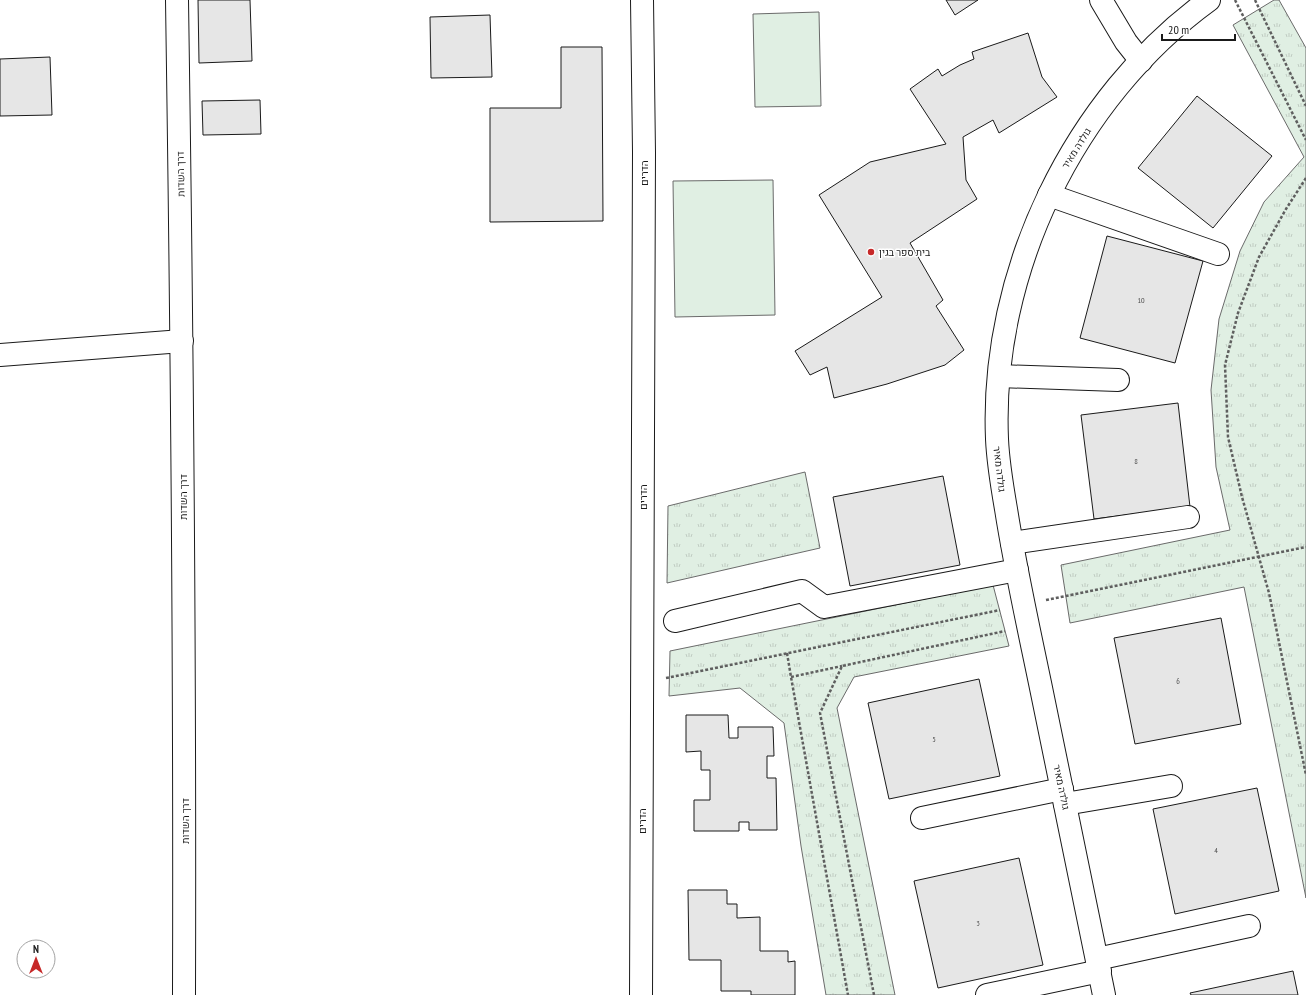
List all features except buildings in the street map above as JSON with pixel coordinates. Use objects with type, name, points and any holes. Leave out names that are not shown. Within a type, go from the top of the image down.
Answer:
[{"type":"street","name":"דרך השדות","points":[[177,0],[182,341],[185,815],[184,995]]},
{"type":"street","name":"הדרים","points":[[641,995],[644,152],[642,0]]},
{"type":"street","points":[[1101,0],[1126,42],[1141,61]]},
{"type":"street","name":"גולדה מאיר","points":[[1104,995],[1012,543],[997,441],[997,396],[1001,353],[1010,304],[1023,260],[1049,195],[1076,145],[1128,74],[1152,48],[1182,21],[1209,0]]},
{"type":"street","points":[[1049,195],[1218,254]]},
{"type":"street","points":[[0,355],[182,341]]},
{"type":"street","points":[[999,376],[1118,380]]},
{"type":"street","points":[[1012,543],[1188,517]]},
{"type":"street","points":[[675,621],[802,591],[824,607],[1017,570]]},
{"type":"street","points":[[922,818],[1064,797],[1171,786]]},
{"type":"street","points":[[987,995],[1248,926]]},
{"type":"path","points":[[1235,0],[1306,140]]},
{"type":"path","points":[[1255,0],[1306,106]]},
{"type":"path","points":[[1306,178],[1286,209],[1259,257],[1238,313],[1225,365],[1228,437],[1242,497],[1270,593],[1306,775]]},
{"type":"path","points":[[642,683],[1306,547]]},
{"type":"path","points":[[790,677],[1028,626]]},
{"type":"path","points":[[787,653],[790,677],[848,995]]},
{"type":"path","points":[[842,666],[820,713],[874,995]]},
{"type":"green space","points":[[1274,0],[1279,0],[1306,48],[1306,898],[1244,587],[1070,623],[1061,565],[1230,530],[1216,467],[1211,390],[1219,319],[1240,251],[1264,202],[1304,157],[1233,25]]},
{"type":"green space","points":[[819,12],[821,106],[755,107],[753,14]]},
{"type":"green space","points":[[773,180],[775,315],[675,317],[673,181]]},
{"type":"green space","points":[[805,472],[820,548],[667,583],[668,506]]},
{"type":"green space","points":[[993,585],[1009,646],[854,677],[837,708],[895,995],[826,995],[801,846],[784,723],[740,688],[669,696],[670,651]]},
{"type":"place","name":"בית ספר בגין","points":[[871,252]]}]
